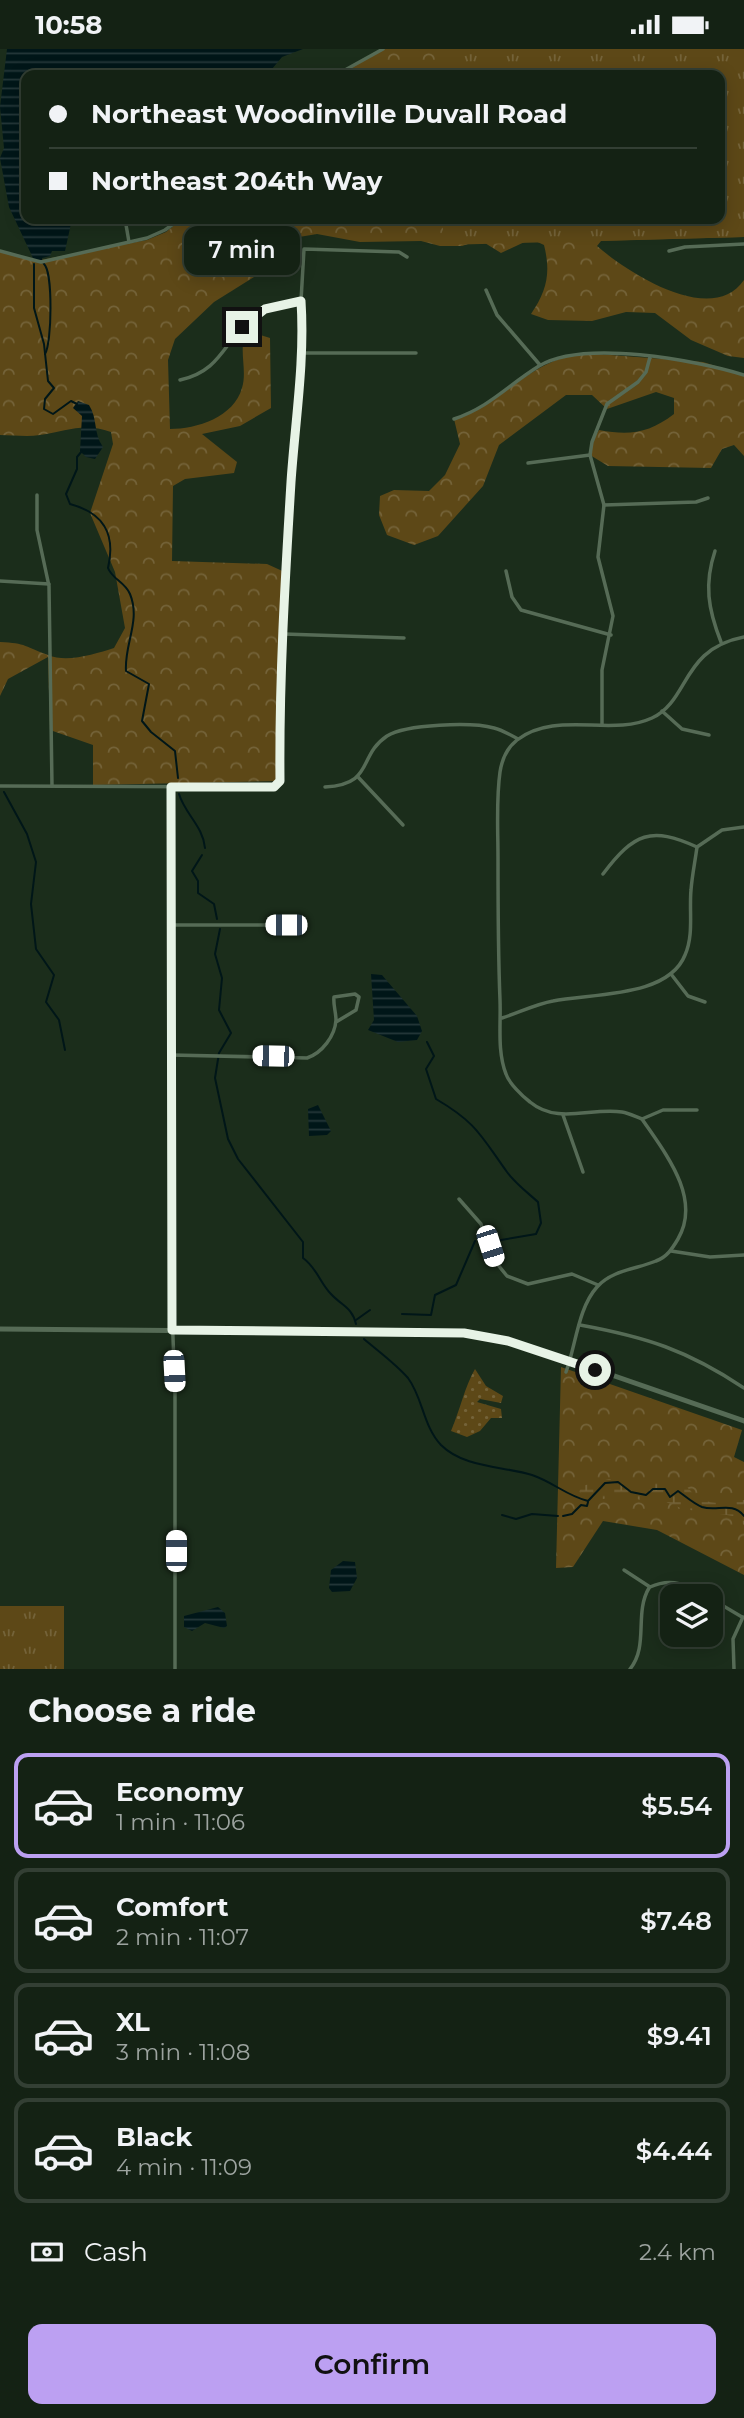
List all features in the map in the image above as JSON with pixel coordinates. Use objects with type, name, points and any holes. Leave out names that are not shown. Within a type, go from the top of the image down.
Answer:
[{"type":"main road","points":[[0,1329],[464,1333],[508,1341],[744,1421]]},
{"type":"street","points":[[345,70],[383,49]]},
{"type":"street","points":[[126,224],[129,241]]},
{"type":"street","points":[[0,251],[42,261],[156,235],[172,224]]},
{"type":"street","points":[[669,251],[685,247],[744,244]]},
{"type":"street","points":[[0,786],[274,787],[280,781],[284,634],[303,352],[301,301],[304,249],[399,252],[407,257]]},
{"type":"street","points":[[486,290],[497,314],[540,365]]},
{"type":"street","points":[[180,380],[197,375],[217,361],[242,327],[255,316],[280,304],[301,301]]},
{"type":"street","points":[[303,352],[416,353]]},
{"type":"street","points":[[454,419],[489,405],[540,365],[564,356],[584,353],[703,362],[744,375]]},
{"type":"street","points":[[602,724],[602,670],[611,635],[610,600],[598,557],[604,505],[590,455],[594,433],[607,404],[638,382],[646,372],[650,357]]},
{"type":"street","points":[[527,463],[590,455]]},
{"type":"street","points":[[37,495],[37,530],[49,584],[52,786]]},
{"type":"street","points":[[604,505],[696,502],[708,498]]},
{"type":"street","points":[[715,551],[707,577],[714,624],[721,642]]},
{"type":"street","points":[[506,571],[512,597],[522,610],[611,635]]},
{"type":"street","points":[[0,581],[49,584]]},
{"type":"street","points":[[284,634],[404,638]]},
{"type":"street","points":[[566,1372],[580,1325],[598,1286],[612,1276],[656,1262],[671,1251],[687,1224],[685,1193],[663,1150],[642,1119],[622,1112],[563,1115],[545,1111],[529,1102],[506,1076],[500,1045],[498,798],[504,756],[518,739],[550,728],[640,722],[662,711],[700,659],[721,642],[744,637]]},
{"type":"street","points":[[662,711],[682,729],[709,735]]},
{"type":"street","points":[[326,787],[345,786],[358,777],[381,742],[388,735],[403,731],[481,726],[496,728],[518,739]]},
{"type":"street","points":[[358,777],[403,825]]},
{"type":"street","points":[[171,787],[175,1669]]},
{"type":"street","points":[[501,1019],[550,1002],[589,995],[631,992],[671,974],[685,957],[690,937],[691,891],[697,848],[722,829],[744,827]]},
{"type":"street","points":[[603,874],[625,847],[648,835],[676,837],[697,848]]},
{"type":"street","points":[[172,925],[286,925]]},
{"type":"street","points":[[671,974],[688,996],[705,1002]]},
{"type":"street","points":[[171,1055],[307,1058],[322,1049],[336,1022],[356,1010],[359,996],[346,993],[334,997],[336,1022]]},
{"type":"street","points":[[642,1119],[663,1110],[697,1110]]},
{"type":"street","points":[[563,1115],[583,1172]]},
{"type":"street","points":[[459,1199],[481,1224],[494,1260],[507,1276],[528,1284],[572,1274],[598,1286]]},
{"type":"street","points":[[671,1251],[710,1257],[744,1255]]},
{"type":"street","points":[[580,1325],[659,1343],[705,1363],[744,1388]]},
{"type":"street","points":[[624,1570],[650,1587]]},
{"type":"street","points":[[630,1669],[640,1648],[641,1606],[650,1587],[660,1582],[686,1584]]},
{"type":"street","points":[[723,1606],[743,1618],[733,1639],[734,1669]]},
{"type":"green space","points":[[383,49],[744,49],[744,237],[601,241],[597,246],[649,281],[692,297],[712,298],[730,293],[744,280],[744,358],[728,356],[691,340],[655,313],[626,312],[592,321],[548,320],[531,314],[544,289],[547,264],[544,245],[531,239],[501,253],[480,240],[462,246],[440,246],[421,241],[360,242],[317,234],[293,238],[254,277],[214,302],[175,339],[168,360],[170,429],[192,427],[223,414],[238,398],[243,382],[244,338],[254,333],[270,338],[271,408],[240,426],[202,434],[237,462],[234,473],[185,479],[173,486],[172,561],[267,564],[289,574],[280,781],[93,785],[93,745],[50,730],[48,657],[8,679],[0,696],[0,642],[21,644],[56,657],[72,658],[114,648],[125,628],[115,572],[90,513],[113,444],[111,432],[84,427],[35,436],[0,435],[0,251],[35,261],[147,240],[166,232],[176,224],[725,224],[725,70],[345,70]]},
{"type":"green space","points":[[444,49],[744,49],[744,237],[443,245],[443,224],[725,224],[725,70],[444,70]]},
{"type":"green space","points":[[584,353],[703,362],[744,375],[744,456],[734,445],[722,449],[711,468],[608,466],[590,455],[592,442],[599,430],[630,433],[647,429],[674,414],[674,398],[656,392],[607,409],[592,395],[566,395],[499,445],[483,486],[438,536],[414,545],[387,535],[379,515],[380,496],[394,490],[429,491],[445,475],[460,444],[454,419],[487,403],[532,372],[565,357]]},
{"type":"green space","points":[[561,1367],[742,1430],[734,1457],[744,1462],[744,1575],[657,1530],[603,1521],[573,1567],[556,1568]]},
{"type":"green space","points":[[475,1369],[486,1386],[503,1396],[501,1403],[480,1399],[477,1402],[501,1409],[502,1418],[491,1418],[480,1431],[467,1437],[451,1431]]},
{"type":"green space","points":[[609,1479],[633,1483],[659,1480],[688,1488],[699,1500],[710,1502],[725,1504],[744,1500],[744,1525],[734,1516],[683,1509],[656,1498],[647,1502],[617,1493],[598,1499],[579,1492],[582,1486]]},
{"type":"green space","points":[[0,1606],[64,1606],[64,1669],[0,1669]]},
{"type":"shaded area","points":[[7,49],[303,49],[282,57],[271,70],[21,70],[21,224],[71,224],[65,251],[52,251],[50,256],[42,258],[43,264],[33,258],[9,207],[0,158],[4,148],[0,107]]},
{"type":"shaded area","points":[[78,401],[89,405],[94,415],[98,437],[103,447],[95,459],[86,457],[80,451],[82,416],[73,408]]},
{"type":"shaded area","points":[[371,974],[382,975],[417,1016],[422,1031],[417,1040],[398,1042],[368,1030],[374,1020]]},
{"type":"shaded area","points":[[318,1105],[331,1131],[327,1135],[309,1136],[308,1109]]},
{"type":"shaded area","points":[[343,1561],[355,1562],[357,1578],[350,1591],[332,1592],[329,1588],[331,1570]]},
{"type":"shaded area","points":[[218,1607],[225,1613],[227,1626],[224,1628],[205,1623],[192,1631],[184,1627],[184,1616]]},
{"type":"waterway","points":[[34,264],[34,308],[44,344],[48,381],[54,388],[45,399],[44,409],[53,414],[71,401],[77,404]]},
{"type":"waterway","points":[[44,264],[49,280],[50,308],[45,354]]},
{"type":"waterway","points":[[82,451],[77,457],[77,469],[66,494],[70,504],[91,513],[105,527],[110,545],[108,568],[128,590],[133,604],[126,671],[149,684],[142,721],[175,751],[178,778]]},
{"type":"waterway","points":[[4,792],[27,834],[36,862],[31,904],[36,949],[54,975],[46,1002],[59,1020],[65,1050]]},
{"type":"waterway","points":[[179,794],[201,833],[205,848]]},
{"type":"waterway","points":[[202,855],[192,871],[198,881],[198,893],[214,904],[217,919]]},
{"type":"waterway","points":[[220,929],[215,954],[222,978],[219,1010],[231,1033],[219,1053],[215,1078],[228,1139],[238,1159],[303,1242],[303,1258],[312,1266],[331,1294],[349,1310],[356,1324]]},
{"type":"waterway","points":[[427,1042],[434,1056],[426,1069],[436,1099],[470,1123],[510,1176],[538,1202],[541,1223],[536,1234],[495,1241]]},
{"type":"waterway","points":[[402,1314],[431,1315],[435,1295],[456,1285],[475,1241]]},
{"type":"waterway","points":[[356,1320],[370,1310]]},
{"type":"waterway","points":[[364,1339],[408,1378],[435,1437],[450,1453],[472,1462],[532,1475],[588,1501],[605,1483],[618,1482],[631,1492],[646,1495],[653,1489],[665,1489],[670,1497],[678,1491],[702,1507],[734,1509],[744,1516]]},
{"type":"waterway","points":[[563,1516],[572,1514],[581,1505],[587,1506],[588,1502]]},
{"type":"waterway","points":[[502,1515],[516,1519],[532,1514],[558,1516]]},
{"type":"route","points":[[242,327],[265,309],[301,301],[303,352],[291,483],[279,727],[280,781],[274,787],[171,787],[172,1330],[464,1333],[530,1347],[595,1370]]}]
